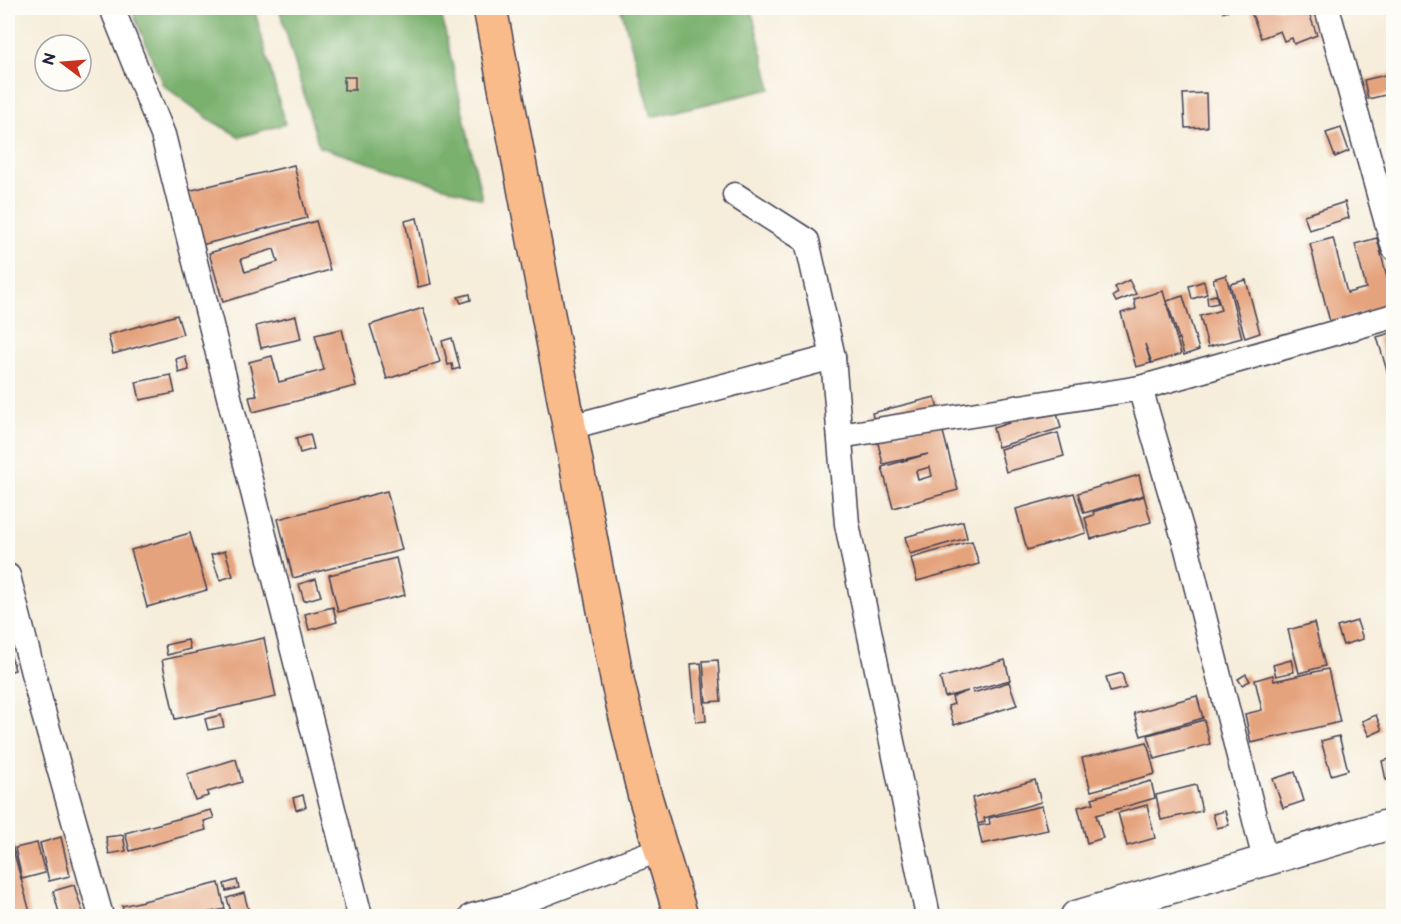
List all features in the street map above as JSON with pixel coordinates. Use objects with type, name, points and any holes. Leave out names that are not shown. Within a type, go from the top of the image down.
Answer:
[{"type":"highway","points":[[490,8],[618,684],[644,793],[681,916]]},
{"type":"street","points":[[112,8],[163,135],[360,916]]},
{"type":"street","points":[[1327,8],[1394,248]]},
{"type":"street","points":[[735,195],[807,241],[833,357],[847,524],[928,916]]},
{"type":"street","points":[[840,436],[1140,388],[1394,316]]},
{"type":"street","points":[[570,427],[833,357]]},
{"type":"street","points":[[1140,388],[1187,549],[1265,861]]},
{"type":"street","points":[[8,576],[42,708],[101,916]]},
{"type":"street","points":[[1076,916],[1394,823]]},
{"type":"street","points":[[472,916],[514,905],[661,849]]},
{"type":"green space","points":[[131,8],[254,8],[285,124],[240,137],[212,121],[163,85]]},
{"type":"green space","points":[[279,8],[440,8],[482,199],[319,147]]},
{"type":"green space","points":[[621,8],[751,8],[771,89],[651,117]]},
{"type":"building","points":[[1222,8],[1236,8],[1223,12]]},
{"type":"building","points":[[1307,8],[1317,35],[1294,44],[1292,38],[1284,41],[1280,31],[1261,38],[1250,9]]},
{"type":"building","points":[[1394,73],[1394,93],[1368,99],[1364,80]]},
{"type":"building","points":[[344,77],[355,77],[355,90],[344,90]]},
{"type":"building","points":[[1206,93],[1207,127],[1185,128],[1183,94]]},
{"type":"building","points":[[1341,128],[1349,151],[1335,157],[1326,133]]},
{"type":"building","points":[[294,165],[307,218],[201,245],[188,191]]},
{"type":"building","points":[[1345,202],[1349,218],[1309,230],[1304,215]]},
{"type":"building","points":[[417,218],[431,284],[418,287],[405,221]]},
{"type":"building","points":[[316,221],[330,270],[223,302],[209,253]],"holes":[[[274,249],[278,262],[245,272],[241,259]]]},
{"type":"building","points":[[1333,238],[1347,293],[1366,288],[1355,244],[1377,238],[1394,305],[1330,322],[1310,244]]},
{"type":"building","points":[[1226,275],[1242,338],[1208,347],[1200,316],[1221,310],[1213,279]]},
{"type":"building","points":[[1129,280],[1136,294],[1116,302],[1113,296],[1118,293],[1115,287]]},
{"type":"building","points":[[1246,280],[1260,333],[1245,338],[1230,284]]},
{"type":"building","points":[[1204,281],[1207,294],[1192,299],[1189,286]]},
{"type":"building","points":[[1163,291],[1181,354],[1152,363],[1145,344],[1151,363],[1136,367],[1121,313],[1136,309],[1134,299]]},
{"type":"building","points":[[470,294],[471,300],[461,303],[458,297]]},
{"type":"building","points":[[1216,295],[1218,303],[1208,305],[1207,297]]},
{"type":"building","points":[[1183,296],[1199,350],[1184,355],[1167,301]]},
{"type":"building","points":[[423,308],[440,362],[387,379],[370,325]]},
{"type":"building","points":[[177,315],[183,334],[113,354],[108,335]]},
{"type":"building","points":[[296,316],[301,339],[261,348],[256,326]]},
{"type":"building","points":[[342,329],[356,386],[253,412],[249,397],[257,396],[249,362],[272,356],[279,382],[324,370],[315,335]]},
{"type":"building","points":[[1394,332],[1394,380],[1390,381],[1377,337]]},
{"type":"building","points":[[452,338],[460,368],[453,370],[452,364],[448,365],[442,341]]},
{"type":"building","points":[[185,356],[189,370],[179,373],[176,359]]},
{"type":"building","points":[[171,375],[175,393],[140,400],[136,382]]},
{"type":"building","points":[[935,397],[939,414],[876,430],[872,413]]},
{"type":"building","points":[[1056,409],[1061,428],[998,447],[993,428],[1009,423],[1007,414],[1020,411],[1022,419]]},
{"type":"building","points":[[941,424],[958,490],[893,508],[882,467],[928,454],[883,464],[877,439]],"holes":[[[930,467],[932,476],[918,480],[916,471]]]},
{"type":"building","points":[[1058,433],[1064,456],[1006,472],[1000,449]]},
{"type":"building","points":[[310,434],[314,449],[300,453],[296,438]]},
{"type":"building","points":[[1139,475],[1144,495],[1084,513],[1078,493]]},
{"type":"building","points":[[387,491],[402,550],[293,578],[278,519]]},
{"type":"building","points":[[1074,493],[1086,533],[1027,550],[1016,509]]},
{"type":"building","points":[[1144,496],[1151,522],[1091,539],[1085,518],[1094,515],[1093,512]]},
{"type":"building","points":[[963,521],[967,538],[910,554],[905,537]]},
{"type":"building","points":[[190,533],[207,590],[147,607],[131,550]]},
{"type":"building","points":[[972,541],[979,564],[917,581],[911,558]]},
{"type":"building","points":[[225,551],[233,576],[220,580],[211,555]]},
{"type":"building","points":[[396,558],[405,595],[338,612],[329,575]]},
{"type":"building","points":[[316,579],[321,596],[304,601],[299,584]]},
{"type":"building","points":[[333,607],[337,622],[309,630],[305,614]]},
{"type":"building","points":[[1357,621],[1363,639],[1343,645],[1337,627]]},
{"type":"building","points":[[1314,623],[1325,666],[1299,673],[1288,630]]},
{"type":"building","points":[[264,638],[276,697],[175,719],[162,660]]},
{"type":"building","points":[[188,640],[190,649],[167,655],[165,645]]},
{"type":"building","points":[[8,646],[15,670],[8,672]]},
{"type":"building","points":[[718,660],[721,701],[706,702],[703,661]]},
{"type":"building","points":[[1005,660],[1010,680],[972,690],[973,693],[1009,682],[1017,705],[954,725],[948,706],[954,704],[952,697],[968,691],[945,697],[940,678]]},
{"type":"building","points":[[1291,660],[1294,672],[1276,676],[1273,665]]},
{"type":"building","points":[[701,663],[706,721],[696,722],[691,664]]},
{"type":"building","points":[[1328,669],[1340,722],[1251,743],[1245,714],[1262,710],[1255,680],[1273,675],[1274,681]]},
{"type":"building","points":[[1122,673],[1126,688],[1110,692],[1106,677]]},
{"type":"building","points":[[1246,674],[1250,681],[1242,685],[1238,679]]},
{"type":"building","points":[[1197,696],[1203,718],[1141,736],[1134,713]]},
{"type":"building","points":[[221,715],[224,727],[208,730],[205,719]]},
{"type":"building","points":[[1376,715],[1382,730],[1369,736],[1362,721]]},
{"type":"building","points":[[1204,720],[1210,744],[1155,759],[1148,735]]},
{"type":"building","points":[[1339,736],[1348,770],[1331,775],[1321,741]]},
{"type":"building","points":[[1147,742],[1155,774],[1091,791],[1082,758]]},
{"type":"building","points":[[1394,758],[1394,779],[1386,780],[1382,761]]},
{"type":"building","points":[[236,759],[242,782],[207,792],[208,796],[195,800],[187,774]]},
{"type":"building","points":[[1295,772],[1304,801],[1283,808],[1273,779]]},
{"type":"building","points":[[1035,780],[1041,802],[984,818],[985,822],[978,824],[972,798]]},
{"type":"building","points":[[1151,781],[1155,798],[1096,815],[1103,838],[1087,843],[1078,807],[1094,803],[1092,798]]},
{"type":"building","points":[[1196,785],[1202,811],[1161,820],[1156,795]]},
{"type":"building","points":[[303,795],[306,807],[296,810],[293,798]]},
{"type":"building","points":[[1147,805],[1155,838],[1127,846],[1118,813]]},
{"type":"building","points":[[1042,806],[1048,830],[982,844],[978,826],[990,824],[989,818]]},
{"type":"building","points":[[211,810],[214,818],[204,821],[206,830],[130,851],[125,833]]},
{"type":"building","points":[[1225,811],[1229,825],[1217,828],[1213,814]]},
{"type":"building","points":[[123,835],[126,851],[109,854],[106,837]]},
{"type":"building","points":[[61,837],[70,876],[49,881],[40,843]]},
{"type":"building","points":[[10,838],[31,916],[8,916],[8,839]]},
{"type":"building","points":[[37,843],[45,873],[22,879],[15,848]]},
{"type":"building","points":[[237,880],[239,888],[226,891],[224,884]]},
{"type":"building","points":[[219,883],[225,909],[193,916],[125,916],[122,906]]},
{"type":"building","points":[[74,885],[84,916],[60,916],[53,891]]},
{"type":"building","points":[[244,893],[250,916],[232,916],[227,898]]}]
